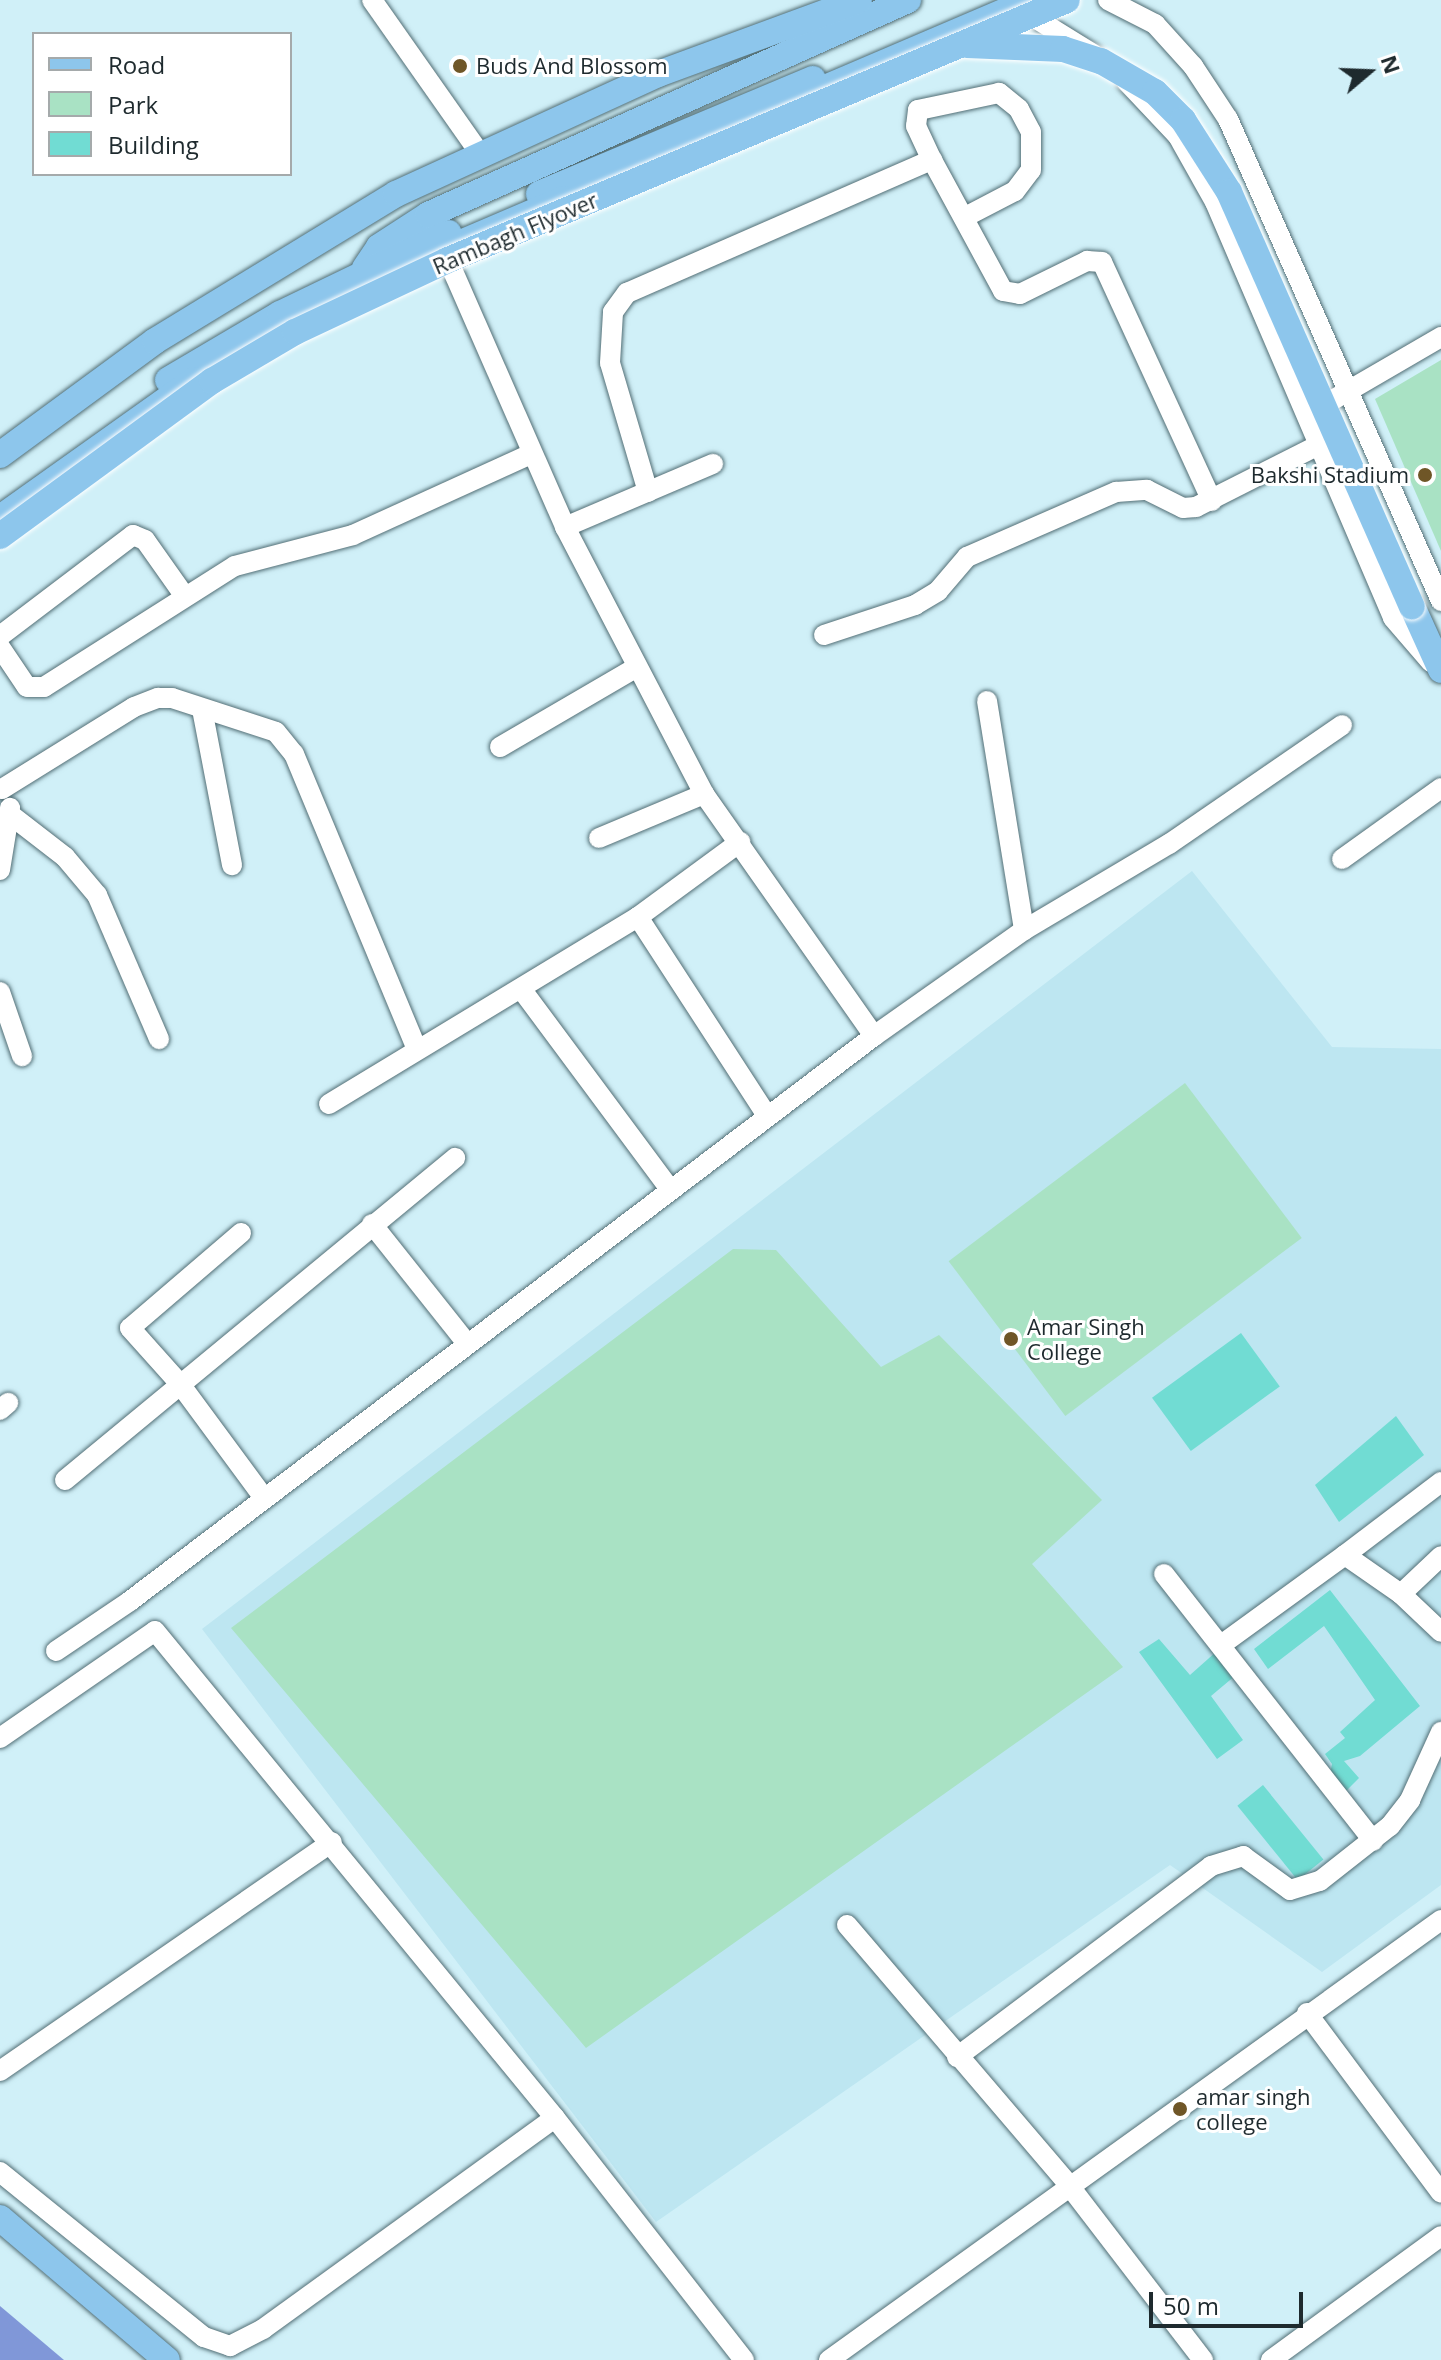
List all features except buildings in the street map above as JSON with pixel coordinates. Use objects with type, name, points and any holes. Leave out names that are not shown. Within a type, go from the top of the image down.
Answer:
[{"type":"main road","points":[[0,455],[155,341],[396,194],[658,74],[862,9],[908,0]]},
{"type":"main road","name":"Rambagh Flyover","points":[[0,536],[212,381],[295,332],[448,260],[1067,0]]},
{"type":"main road","points":[[0,518],[94,446],[217,365],[475,234],[1015,2]]},
{"type":"main road","name":"Rambagh Flyover","points":[[0,502],[198,360],[360,274],[485,215],[1015,2]]},
{"type":"main road","points":[[360,274],[379,247],[428,215],[862,9]]},
{"type":"main road","points":[[956,45],[1063,49],[1101,61],[1155,92],[1207,150],[1229,192],[1441,672]]},
{"type":"main road","points":[[0,2218],[167,2360]]},
{"type":"street","points":[[372,0],[481,155]]},
{"type":"street","points":[[1108,0],[1155,24],[1193,66],[1228,119],[1352,390],[1441,601]]},
{"type":"street","points":[[1015,2],[1066,34],[1123,78],[1178,136],[1215,202],[1393,618],[1441,672]]},
{"type":"street","points":[[965,217],[1025,182],[1033,153],[1019,109],[1009,97],[986,93],[918,110],[916,126],[1003,291],[1012,294],[1087,261],[1102,262],[1212,501]]},
{"type":"street","points":[[648,492],[610,363],[613,312],[627,293],[932,160]]},
{"type":"street","points":[[448,260],[565,527],[635,668],[704,794],[874,1036]]},
{"type":"street","points":[[1305,416],[1441,337]]},
{"type":"street","points":[[824,635],[915,605],[938,591],[967,557],[1116,492],[1147,490],[1183,508],[1212,501],[1317,446]]},
{"type":"street","points":[[0,647],[27,687],[44,687],[184,595],[235,566],[353,535],[531,454]]},
{"type":"street","points":[[565,527],[713,464]]},
{"type":"street","points":[[0,636],[133,535],[145,540],[184,595]]},
{"type":"street","points":[[500,747],[635,668]]},
{"type":"street","points":[[159,1039],[97,895],[65,857],[12,816],[1,788],[145,701],[172,698],[262,726],[286,741],[417,1049]]},
{"type":"street","points":[[987,701],[1024,930]]},
{"type":"street","points":[[202,709],[232,865]]},
{"type":"street","points":[[56,1651],[264,1498],[766,1114],[874,1036],[1024,930],[1169,844],[1342,725]]},
{"type":"street","points":[[1342,859],[1441,788]]},
{"type":"street","points":[[599,838],[704,794]]},
{"type":"street","points":[[0,870],[12,816]]},
{"type":"street","points":[[329,1104],[638,917],[740,842]]},
{"type":"street","points":[[638,917],[766,1114]]},
{"type":"street","points":[[522,990],[669,1188]]},
{"type":"street","points":[[0,992],[22,1056]]},
{"type":"street","points":[[65,1480],[455,1158]]},
{"type":"street","points":[[372,1224],[466,1342]]},
{"type":"street","points":[[241,1233],[130,1328],[180,1384],[264,1498]]},
{"type":"street","points":[[1221,1645],[1441,1482]]},
{"type":"street","points":[[1345,1555],[1401,1594],[1441,1632]]},
{"type":"street","points":[[1401,1594],[1441,1556]]},
{"type":"street","points":[[1164,1574],[1373,1841]]},
{"type":"street","points":[[0,1738],[155,1631],[332,1842],[555,2118],[744,2360]]},
{"type":"street","points":[[957,2057],[1211,1866],[1243,1856],[1295,1890],[1320,1881],[1373,1841],[1410,1800],[1441,1732]]},
{"type":"street","points":[[0,2071],[332,1842]]},
{"type":"street","points":[[829,2360],[1068,2184],[1441,1920]]},
{"type":"street","points":[[847,1925],[1068,2184],[1203,2360]]},
{"type":"street","points":[[1307,2013],[1441,2193]]},
{"type":"street","points":[[0,2172],[204,2337],[230,2346],[263,2329],[555,2118]]},
{"type":"street","points":[[1271,2360],[1441,2236]]},
{"type":"shaded area","name":"Amar Singh College","points":[[1192,871],[1332,1047],[1441,1049],[1441,1885],[1322,1972],[1170,1865],[656,2222],[202,1629]]},
{"type":"green space","name":"Bakshi Stadium","points":[[1441,360],[1441,551],[1375,399]]},
{"type":"green space","points":[[1185,1083],[1302,1238],[1065,1416],[949,1261]]},
{"type":"green space","points":[[733,1249],[776,1250],[881,1367],[939,1335],[1102,1500],[1032,1564],[1123,1667],[586,2048],[231,1628]]},
{"type":"water","points":[[0,2306],[64,2360],[0,2360]]},
{"type":"place","name":"Buds And Blossom","points":[[460,66]]},
{"type":"place","name":"Bakshi Stadium","points":[[1425,475]]},
{"type":"place","name":"Amar Singh College","points":[[1011,1339]]},
{"type":"place","name":"amar singh college","points":[[1180,2109]]}]
